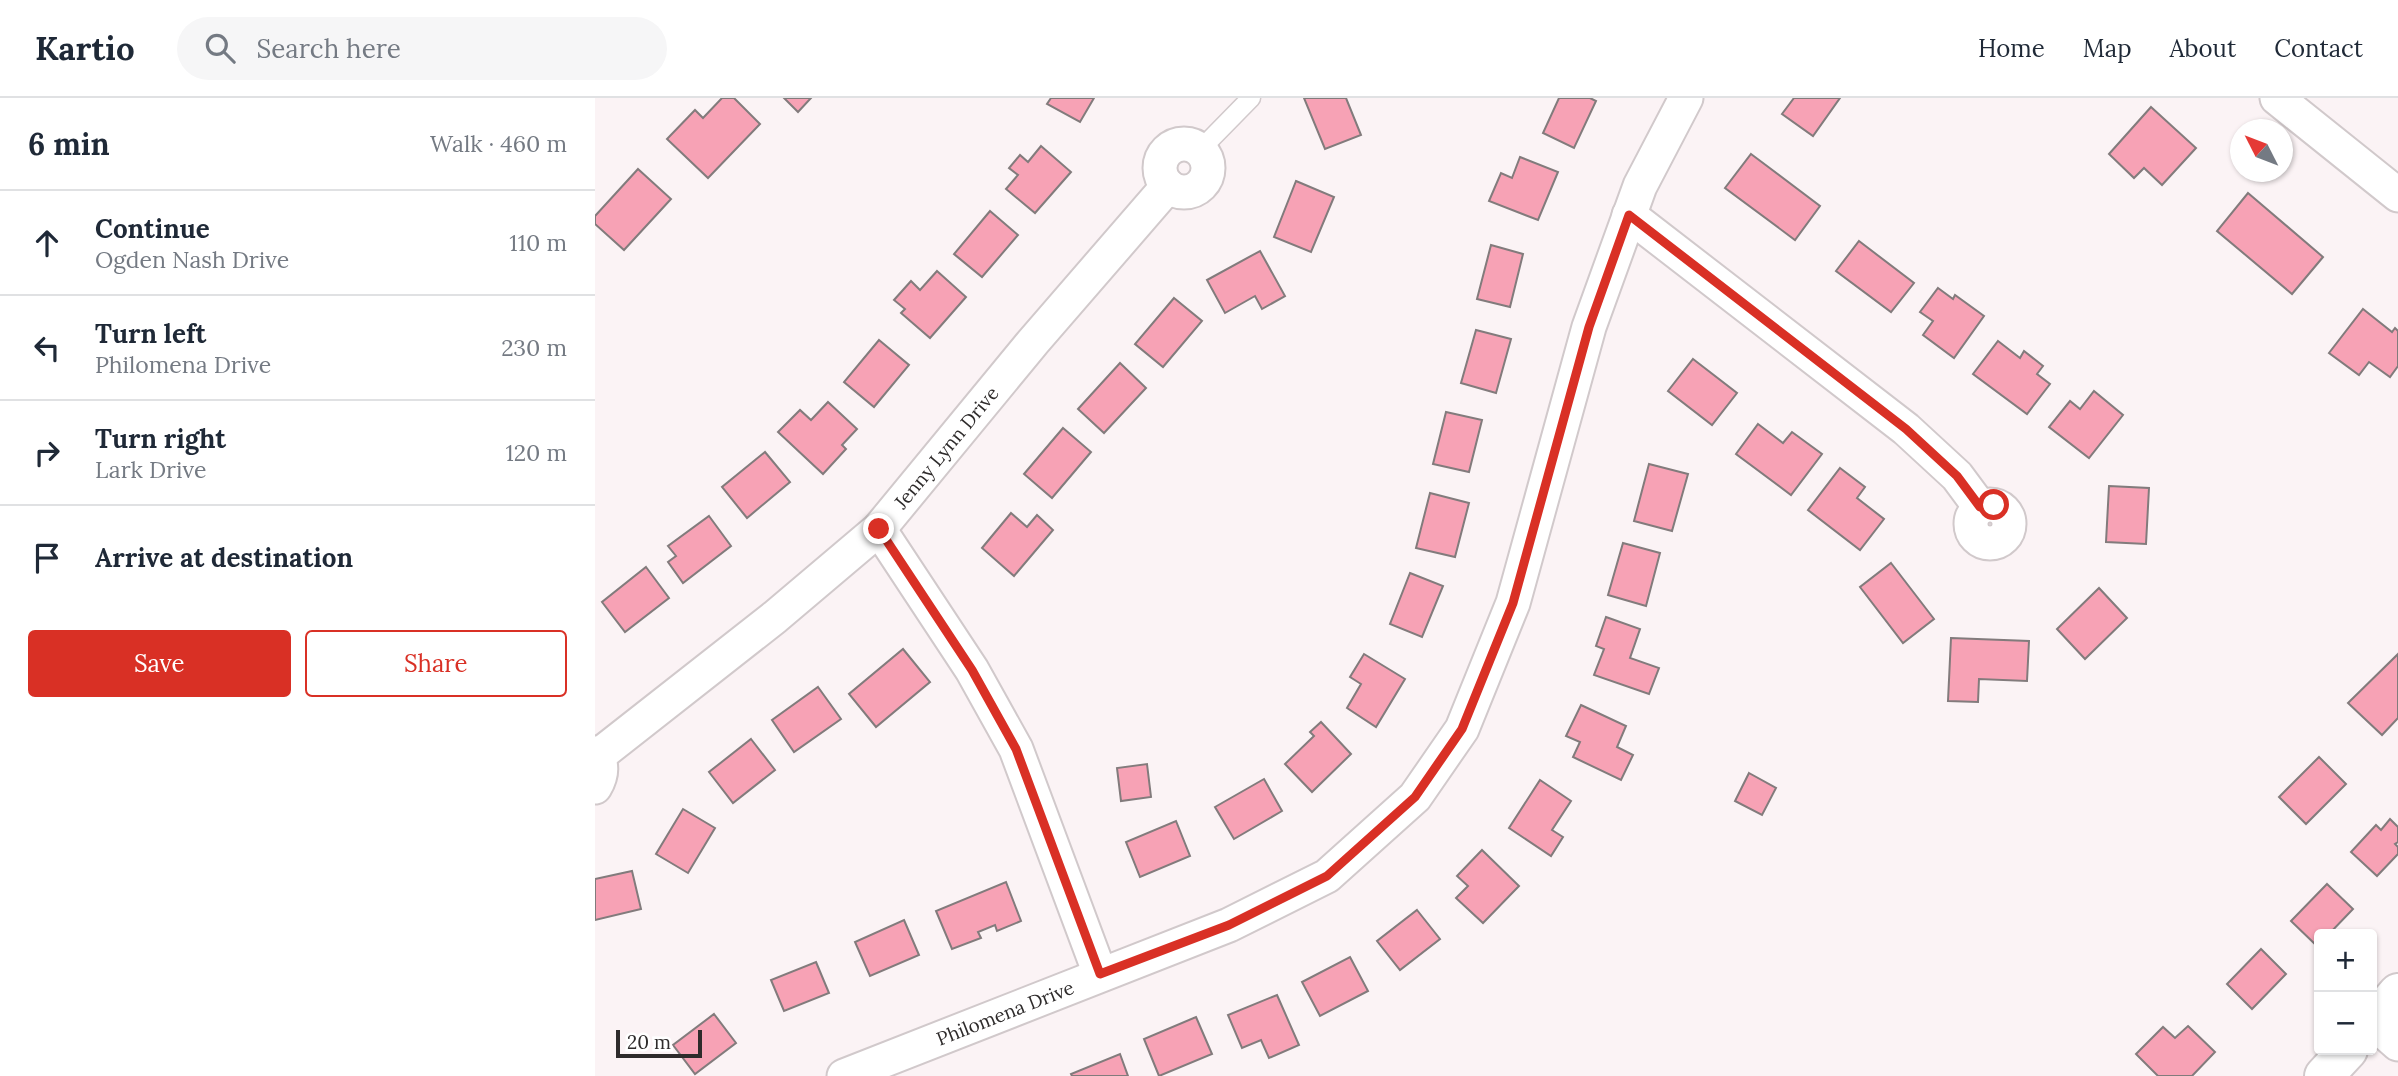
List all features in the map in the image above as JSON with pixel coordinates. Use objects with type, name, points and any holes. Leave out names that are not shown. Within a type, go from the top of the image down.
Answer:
[{"type":"street","name":"Philomena Drive","points":[[844,1076],[1229,925],[1327,876],[1415,797],[1462,729],[1513,603],[1589,327],[1640,186],[1686,98]]},
{"type":"street","points":[[2277,98],[2398,195]]},
{"type":"street","name":"Jenny Lynn Drive","points":[[596,765],[879,529],[1033,341],[1168,186],[1186,192],[1202,184],[1208,167],[1200,150]]},
{"type":"street","points":[[1629,215],[1906,429],[1957,476],[1980,507]]},
{"type":"street","points":[[879,529],[972,670],[1016,749],[1100,974]]},
{"type":"street","points":[[2381,1030],[2398,993]]},
{"type":"street","points":[[2324,1076],[2343,1055]]},
{"type":"lane","points":[[1200,150],[1251,98]]},
{"type":"building","points":[[722,98],[734,98],[760,124],[708,178],[667,139],[695,110],[703,118]]},
{"type":"building","points":[[784,98],[811,98],[798,112]]},
{"type":"building","points":[[1051,98],[1094,98],[1080,122],[1047,104]]},
{"type":"building","points":[[1304,98],[1346,98],[1361,135],[1325,149]]},
{"type":"building","points":[[1559,98],[1590,98],[1596,101],[1574,148],[1543,133]]},
{"type":"building","points":[[1794,98],[1840,98],[1813,136],[1782,114]]},
{"type":"building","points":[[2151,107],[2196,148],[2162,185],[2144,168],[2134,178],[2109,154]]},
{"type":"building","points":[[1041,146],[1071,172],[1035,213],[1006,189],[1018,175],[1009,168],[1020,155],[1028,162]]},
{"type":"building","points":[[1751,154],[1820,206],[1795,240],[1725,188]]},
{"type":"building","points":[[1520,157],[1558,172],[1538,220],[1489,201],[1501,173],[1512,178]]},
{"type":"building","points":[[638,169],[671,199],[624,250],[595,224],[595,216]]},
{"type":"building","points":[[1296,181],[1334,197],[1311,252],[1274,237]]},
{"type":"building","points":[[2248,193],[2323,257],[2292,294],[2217,231]]},
{"type":"building","points":[[990,211],[1018,235],[982,277],[954,254]]},
{"type":"building","points":[[1859,241],[1914,283],[1891,312],[1836,271]]},
{"type":"building","points":[[1491,245],[1523,254],[1510,307],[1477,299]]},
{"type":"building","points":[[1260,251],[1285,296],[1262,309],[1255,296],[1225,313],[1207,280]]},
{"type":"building","points":[[937,271],[966,297],[930,338],[901,313],[905,309],[894,300],[911,281],[920,290]]},
{"type":"building","points":[[1938,288],[1953,299],[1955,295],[1984,316],[1954,358],[1923,335],[1933,321],[1920,312]]},
{"type":"building","points":[[1174,298],[1202,321],[1163,367],[1135,344]]},
{"type":"building","points":[[2363,309],[2392,332],[2395,328],[2398,331],[2398,366],[2390,377],[2369,362],[2359,375],[2329,353]]},
{"type":"building","points":[[1476,330],[1511,339],[1496,393],[1461,383]]},
{"type":"building","points":[[879,340],[909,365],[874,407],[844,382]]},
{"type":"building","points":[[1998,341],[2020,358],[2024,351],[2043,366],[2037,374],[2050,384],[2027,414],[1973,374]]},
{"type":"building","points":[[1693,359],[1737,393],[1712,425],[1668,391]]},
{"type":"building","points":[[1120,363],[1146,388],[1104,433],[1078,409]]},
{"type":"building","points":[[2094,391],[2123,415],[2089,458],[2049,427],[2070,401],[2080,409]]},
{"type":"building","points":[[828,402],[857,429],[842,445],[846,449],[823,474],[778,432],[800,410],[811,420]]},
{"type":"building","points":[[1446,412],[1482,420],[1469,472],[1433,464]]},
{"type":"building","points":[[1758,424],[1783,443],[1792,432],[1822,454],[1791,495],[1736,454]]},
{"type":"building","points":[[1063,428],[1091,452],[1052,498],[1024,474]]},
{"type":"building","points":[[765,452],[790,482],[747,518],[722,487]]},
{"type":"building","points":[[1649,464],[1688,474],[1672,531],[1634,521]]},
{"type":"building","points":[[1840,468],[1865,487],[1857,498],[1884,519],[1860,550],[1808,510]]},
{"type":"building","points":[[2109,486],[2149,488],[2146,544],[2106,542]]},
{"type":"building","points":[[1430,493],[1469,503],[1455,557],[1416,548]]},
{"type":"building","points":[[1011,513],[1027,527],[1037,515],[1053,530],[1014,576],[982,548]]},
{"type":"building","points":[[709,516],[731,546],[683,583],[668,562],[676,556],[668,546]]},
{"type":"building","points":[[1623,543],[1660,553],[1646,606],[1608,595]]},
{"type":"building","points":[[1891,563],[1934,619],[1903,643],[1860,587]]},
{"type":"building","points":[[646,567],[669,598],[625,632],[602,602]]},
{"type":"building","points":[[1410,573],[1443,586],[1422,637],[1390,624]]},
{"type":"building","points":[[2099,588],[2127,618],[2085,659],[2057,629]]},
{"type":"building","points":[[1606,617],[1640,629],[1630,658],[1659,668],[1649,694],[1594,675],[1604,649],[1596,646]]},
{"type":"building","points":[[1951,638],[2029,641],[2027,681],[1979,679],[1978,702],[1948,701]]},
{"type":"building","points":[[903,649],[930,682],[876,727],[849,694]]},
{"type":"building","points":[[1364,654],[1405,679],[1376,727],[1347,708],[1361,684],[1350,677]]},
{"type":"building","points":[[2398,654],[2398,718],[2382,735],[2348,703]]},
{"type":"building","points":[[818,687],[841,719],[794,752],[772,720]]},
{"type":"building","points":[[1581,705],[1626,726],[1617,747],[1633,755],[1621,780],[1573,757],[1580,742],[1566,736]]},
{"type":"building","points":[[1321,722],[1351,754],[1312,792],[1285,764],[1314,736],[1310,732]]},
{"type":"building","points":[[751,739],[775,770],[733,803],[709,772]]},
{"type":"building","points":[[2319,757],[2346,784],[2306,824],[2279,797]]},
{"type":"building","points":[[1147,764],[1151,797],[1121,801],[1117,768]]},
{"type":"building","points":[[1749,773],[1776,788],[1762,815],[1735,801]]},
{"type":"building","points":[[1264,779],[1282,811],[1234,839],[1215,807]]},
{"type":"building","points":[[1540,780],[1571,801],[1552,830],[1563,837],[1551,856],[1509,828]]},
{"type":"building","points":[[683,809],[715,828],[688,873],[656,854]]},
{"type":"building","points":[[2390,819],[2398,827],[2398,842],[2395,844],[2398,854],[2377,876],[2351,852],[2376,825],[2381,830]]},
{"type":"building","points":[[1176,821],[1190,856],[1140,877],[1126,842]]},
{"type":"building","points":[[1482,850],[1519,886],[1483,923],[1456,898],[1468,886],[1457,876]]},
{"type":"building","points":[[632,871],[641,909],[595,920],[595,879]]},
{"type":"building","points":[[1006,882],[1021,921],[997,931],[995,925],[978,932],[981,938],[952,949],[936,911]]},
{"type":"building","points":[[2327,884],[2353,909],[2334,929],[2314,929],[2314,943],[2291,921]]},
{"type":"building","points":[[1417,910],[1440,939],[1400,970],[1377,941]]},
{"type":"building","points":[[904,920],[919,955],[870,976],[855,942]]},
{"type":"building","points":[[2261,949],[2286,974],[2252,1009],[2227,984]]},
{"type":"building","points":[[1350,957],[1368,991],[1320,1016],[1302,982]]},
{"type":"building","points":[[816,962],[829,993],[784,1011],[771,980]]},
{"type":"building","points":[[1277,995],[1299,1045],[1269,1058],[1261,1040],[1242,1048],[1228,1015]]},
{"type":"building","points":[[714,1014],[736,1043],[695,1074],[673,1045]]},
{"type":"building","points":[[1196,1017],[1212,1054],[1159,1076],[1144,1039]]},
{"type":"building","points":[[2188,1026],[2215,1052],[2192,1076],[2158,1076],[2136,1054],[2163,1027],[2175,1038]]},
{"type":"building","points":[[1120,1054],[1128,1076],[1071,1074]]},
{"type":"route","points":[[879,529],[972,670],[1016,749],[1100,974],[1229,925],[1327,876],[1415,797],[1462,729],[1513,603],[1589,327],[1629,215],[1906,429],[1957,476],[1980,507],[1994,505]]}]
